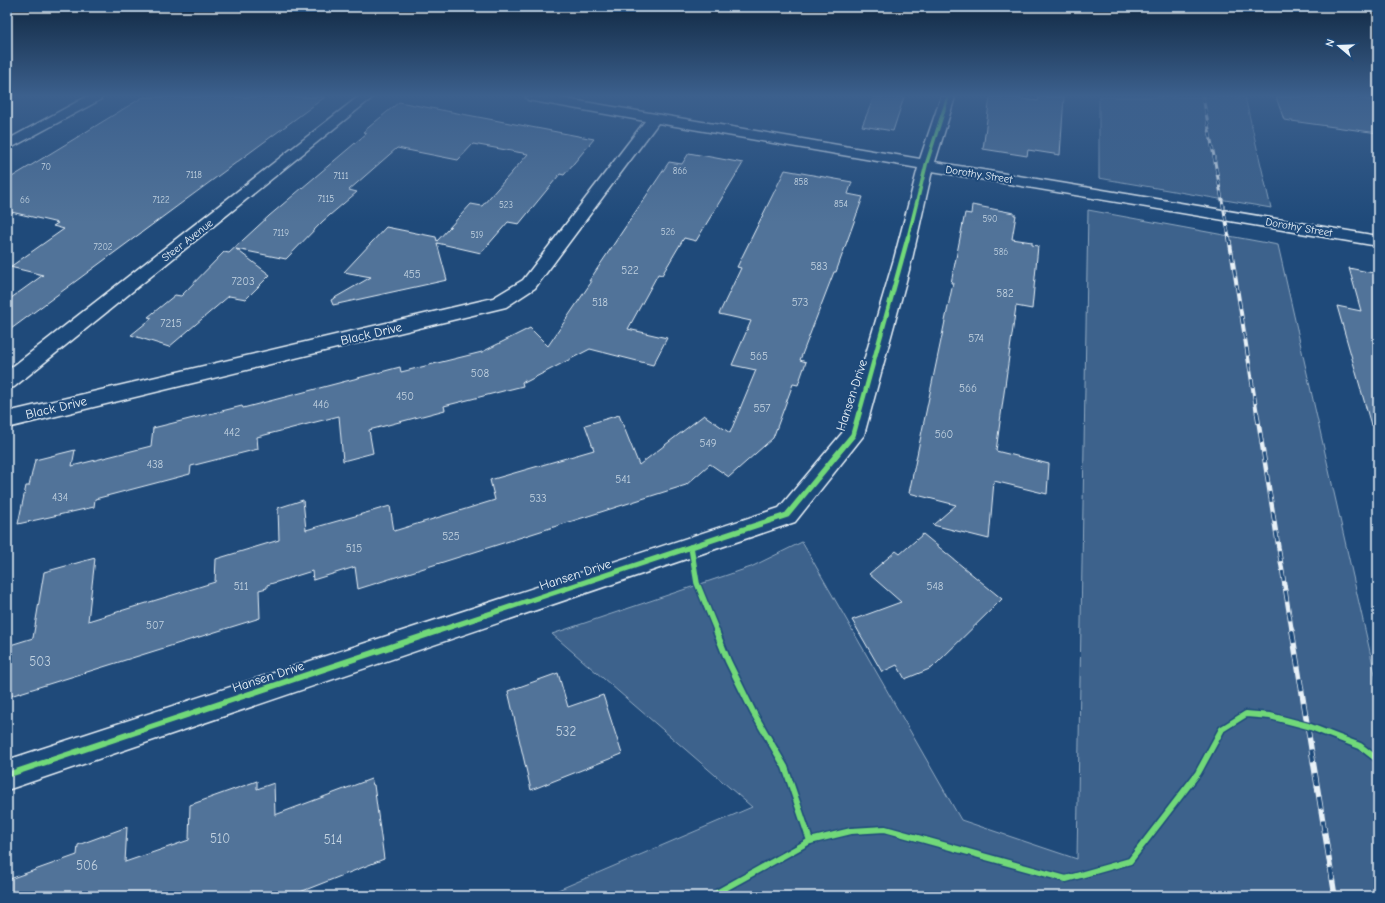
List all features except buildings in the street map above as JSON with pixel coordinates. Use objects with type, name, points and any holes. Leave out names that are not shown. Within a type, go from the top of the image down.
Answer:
[{"type":"street","points":[[7,146],[19,139]]},
{"type":"street","name":"Steer Avenue","points":[[7,382],[313,139]]},
{"type":"street","name":"Black Drive","points":[[7,420],[499,303],[529,284],[638,139]]},
{"type":"street","name":"Dorothy Street","points":[[776,139],[1378,241]]},
{"type":"street","name":"Hansen Drive","points":[[7,775],[787,515],[853,435],[903,259],[926,165],[934,139]]},
{"type":"shaded area","points":[[1099,139],[1255,139],[1271,208],[1099,178]]},
{"type":"shaded area","points":[[1088,210],[1278,245],[1378,687],[1378,896],[544,896],[752,807],[552,634],[751,567],[802,542],[961,820],[1077,859]]},
{"type":"railway","points":[[1211,139],[1229,238]]},
{"type":"railway","points":[[1229,237],[1257,414]]},
{"type":"railway","points":[[1257,413],[1292,632]]},
{"type":"railway","points":[[1292,631],[1335,896]]},
{"type":"cycle path","points":[[7,775],[787,515],[853,435],[903,259],[926,165],[934,139]]},
{"type":"cycle path","points":[[691,547],[697,583],[728,661],[753,712],[785,767],[810,841]]},
{"type":"cycle path","points":[[711,896],[810,841],[851,831],[885,829],[1066,879],[1130,861],[1198,773],[1222,729],[1246,714],[1270,716],[1308,726],[1360,746],[1378,760]]}]
